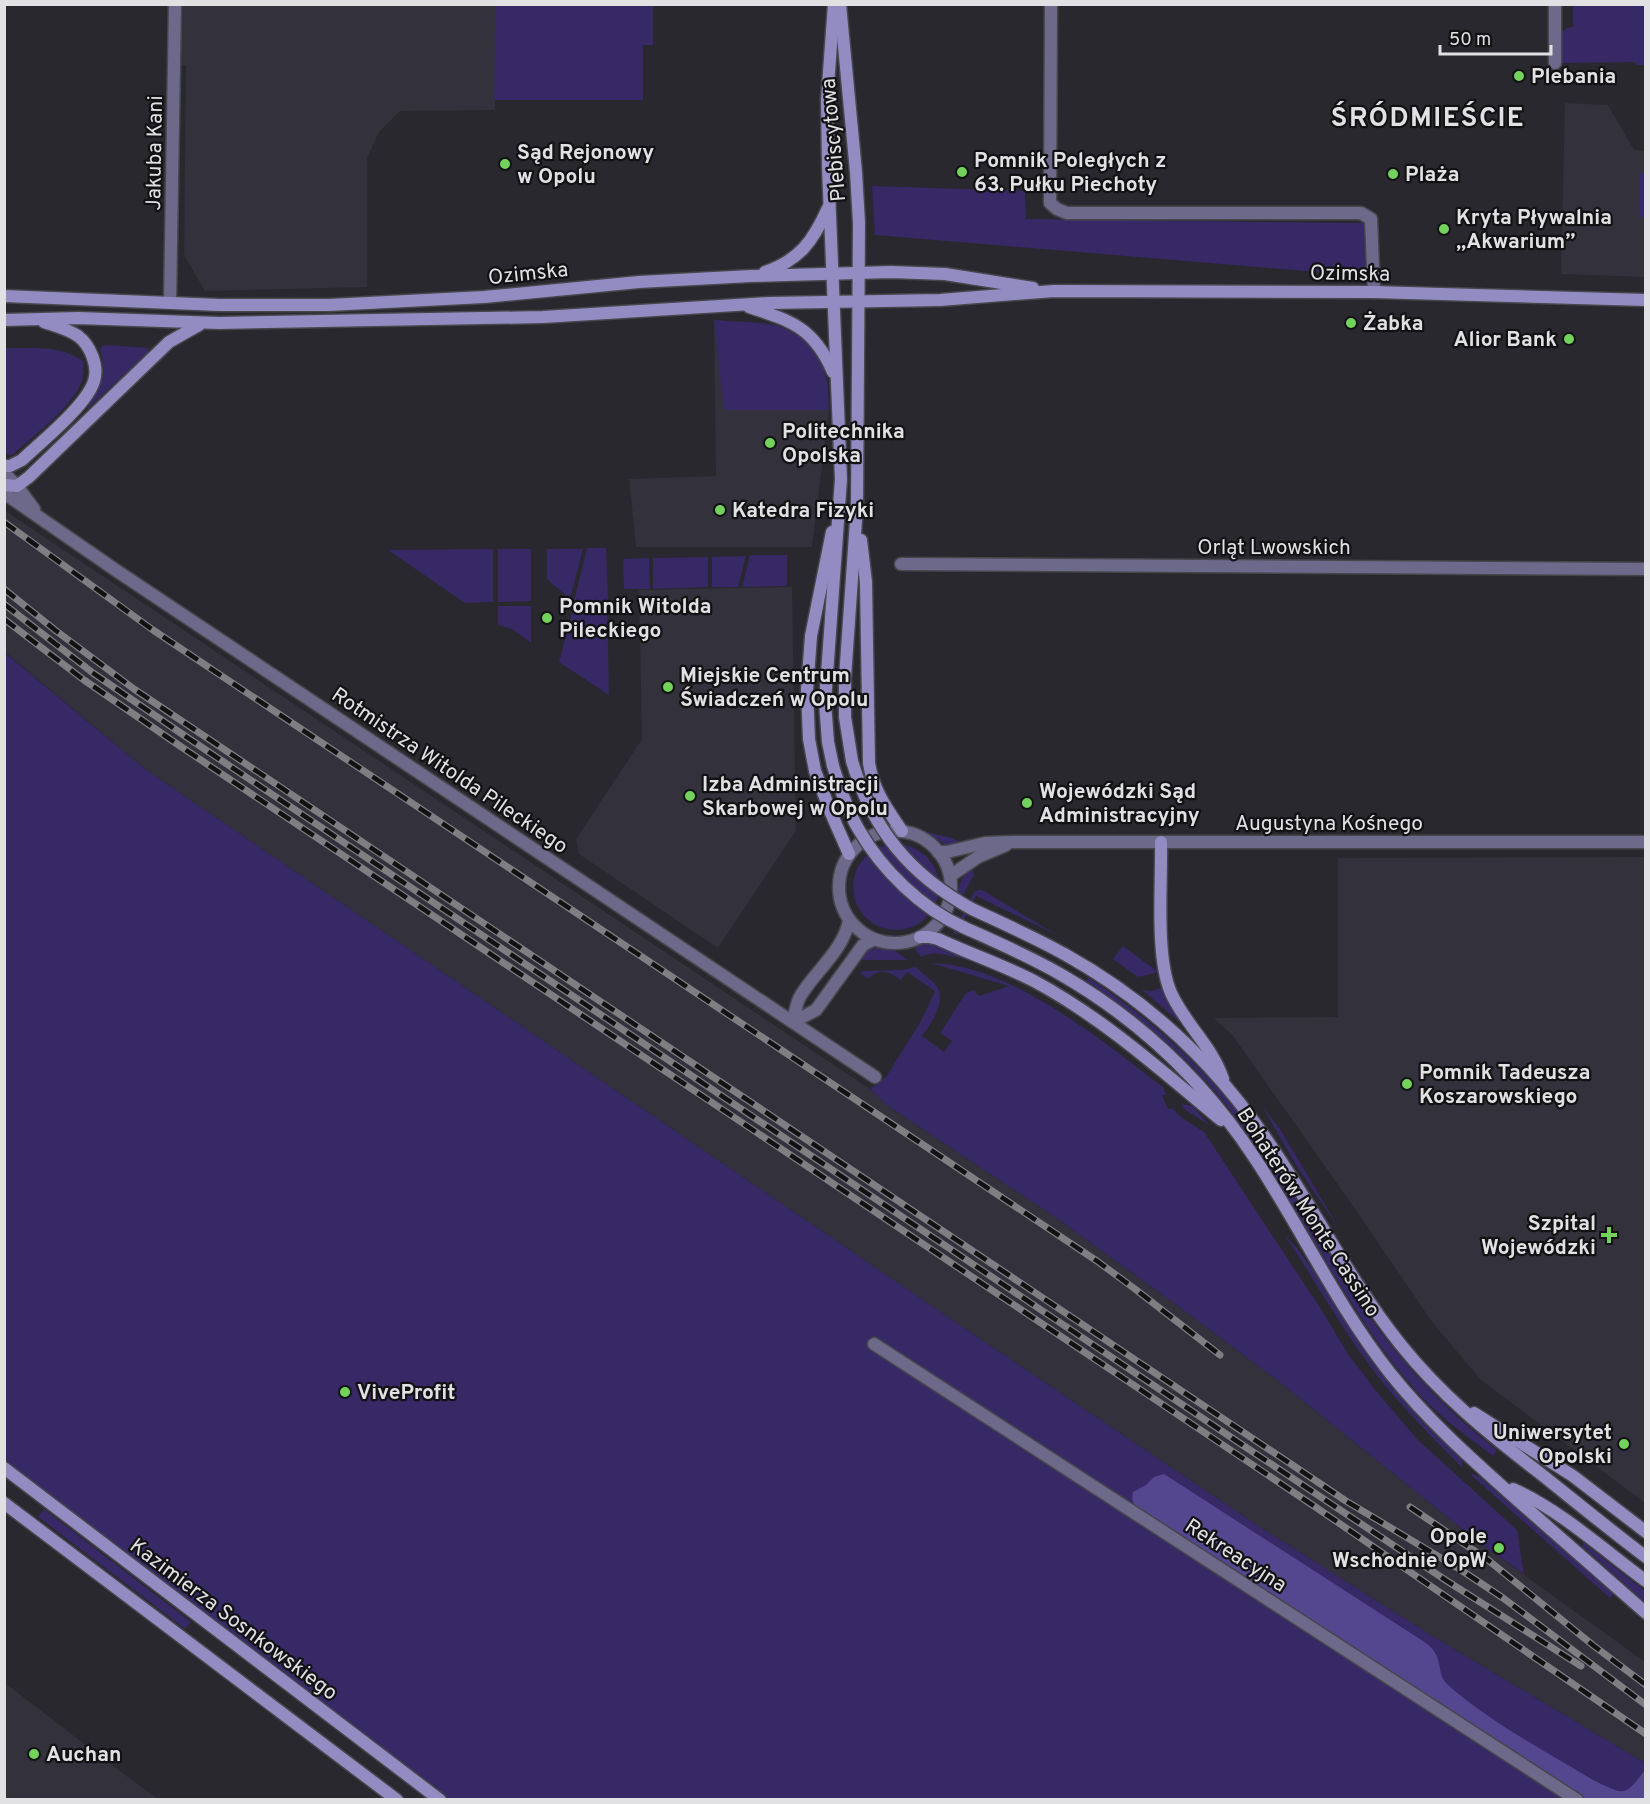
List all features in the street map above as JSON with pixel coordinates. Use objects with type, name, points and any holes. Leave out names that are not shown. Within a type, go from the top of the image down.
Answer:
[{"type":"main road","name":"Plebiscytowa","points":[[831,273],[827,99],[834,4]]},
{"type":"main road","name":"Plebiscytowa","points":[[840,4],[856,172],[859,223],[858,273]]},
{"type":"main road","points":[[751,276],[780,266],[802,250],[813,238],[829,204]]},
{"type":"main road","name":"Ozimska","points":[[4,296],[283,306],[484,297],[639,282],[831,273],[945,274],[1054,291]]},
{"type":"main road","name":"Bohaterów Monte Cassino","points":[[831,273],[841,480],[825,702],[828,742],[833,766],[838,784],[859,831],[875,854],[908,890],[926,905],[963,927],[1043,965],[1110,1006],[1172,1058],[1196,1082],[1233,1127],[1269,1181],[1343,1303],[1389,1371],[1431,1419],[1498,1482],[1646,1613]]},
{"type":"main road","name":"Bohaterów Monte Cassino","points":[[858,273],[857,506],[845,678],[845,717],[852,761],[877,822],[902,855],[930,882],[972,909],[1068,956],[1128,995],[1169,1027],[1226,1086],[1263,1134],[1384,1324],[1421,1370],[1451,1400]]},
{"type":"main road","name":"Ozimska","points":[[4,320],[78,318],[202,323],[543,316],[832,301],[940,300],[1054,291],[1374,292],[1646,300]]},
{"type":"main road","points":[[742,305],[784,319],[808,333],[825,353],[837,382]]},
{"type":"main road","points":[[4,466],[10,466],[22,460],[81,402],[94,380],[94,363],[86,343],[76,335],[37,319]]},
{"type":"main road","points":[[11,486],[169,342],[202,323]]},
{"type":"main road","points":[[857,506],[866,582],[871,778],[880,800],[902,831]]},
{"type":"main road","points":[[840,508],[826,556],[811,636],[807,690],[809,739],[815,771],[849,854]]},
{"type":"main road","points":[[1161,842],[1162,952],[1166,977],[1171,993],[1182,1012],[1213,1054],[1226,1086]]},
{"type":"main road","points":[[920,937],[938,939],[1034,981],[1080,1009],[1172,1079],[1222,1121],[1233,1127]]},
{"type":"main road","points":[[1451,1400],[1572,1476],[1646,1532]]},
{"type":"main road","points":[[1451,1400],[1491,1436],[1646,1557]]},
{"type":"main road","name":"Kazimierza Sosnkowskiego","points":[[4,1468],[440,1800]]},
{"type":"main road","points":[[1498,1482],[1546,1508],[1646,1581]]},
{"type":"main road","points":[[4,1503],[397,1800]]},
{"type":"street","name":"Jakuba Kani","points":[[170,302],[175,4]]},
{"type":"street","points":[[1051,4],[1050,203],[1067,213],[1361,213],[1371,219],[1374,292]]},
{"type":"street","points":[[1555,4],[1555,63]]},
{"type":"street","points":[[4,473],[11,486],[38,515]]},
{"type":"street","name":"Rotmistrza Witolda Pileckiego","points":[[4,493],[875,1077]]},
{"type":"street","name":"Orląt Lwowskich","points":[[901,564],[1646,569]]},
{"type":"street","points":[[902,831],[931,844],[938,852],[950,876],[951,894],[946,912],[935,927],[920,937],[897,944],[873,940],[849,921],[842,908],[839,880],[842,866],[849,854],[863,841],[879,833],[902,831]]},
{"type":"street","name":"Augustyna Kośnego","points":[[950,876],[978,857],[1012,842]]},
{"type":"street","name":"Augustyna Kośnego","points":[[938,852],[985,843],[1012,842],[1646,842]]},
{"type":"street","points":[[793,1022],[800,997],[836,952],[846,934],[849,921]]},
{"type":"street","points":[[793,1022],[816,1010],[862,945],[873,940]]},
{"type":"street","name":"Rekreacyjna","points":[[874,1344],[1577,1800]]},
{"type":"shaded area","points":[[175,5],[653,5],[653,45],[643,45],[643,100],[495,100],[495,110],[400,111],[379,132],[367,158],[367,287],[205,291],[184,255],[186,65],[175,65]]},
{"type":"shaded area","points":[[496,5],[653,5],[653,45],[643,45],[643,100],[494,100]]},
{"type":"shaded area","points":[[1573,5],[1645,5],[1645,65],[1636,65],[1635,62],[1561,63],[1562,32],[1573,27]]},
{"type":"shaded area","points":[[1565,103],[1608,105],[1634,150],[1645,151],[1645,277],[1561,274]]},
{"type":"shaded area","points":[[1640,173],[1645,173],[1645,218],[1639,217]]},
{"type":"shaded area","points":[[872,186],[1025,191],[1026,219],[1364,223],[1366,276],[875,235]]},
{"type":"shaded area","name":"Politechnika Opolska","points":[[714,320],[777,325],[808,343],[821,362],[826,377],[829,410],[812,547],[636,547],[629,479],[716,476]]},
{"type":"shaded area","points":[[714,320],[755,322],[783,328],[811,347],[823,366],[828,385],[829,410],[724,410]]},
{"type":"shaded area","points":[[105,345],[148,348],[148,352],[86,410],[96,395],[101,381],[103,366],[100,348]]},
{"type":"shaded area","points":[[5,348],[56,350],[75,356],[84,362],[82,381],[70,401],[12,455],[5,454]]},
{"type":"shaded area","points":[[4,510],[870,1089],[888,1106],[1055,1217],[1281,1383],[1477,1541],[1645,1662],[1645,1763],[1429,1634],[1260,1527],[145,769],[5,652]]},
{"type":"shaded area","points":[[587,548],[606,548],[608,601],[574,601]]},
{"type":"shaded area","points":[[493,549],[493,602],[465,603],[388,550]]},
{"type":"shaded area","points":[[498,549],[531,549],[531,601],[498,602]]},
{"type":"shaded area","points":[[547,549],[583,549],[570,599],[547,579]]},
{"type":"shaded area","points":[[750,555],[787,555],[787,586],[742,587]]},
{"type":"shaded area","points":[[746,556],[738,587],[712,587],[712,557]]},
{"type":"shaded area","points":[[708,557],[708,587],[653,589],[653,558]]},
{"type":"shaded area","points":[[649,558],[650,589],[624,589],[623,559]]},
{"type":"shaded area","points":[[792,587],[796,831],[718,948],[579,854],[576,839],[642,739],[639,590]]},
{"type":"shaded area","points":[[607,604],[609,695],[559,662],[574,605]]},
{"type":"shaded area","points":[[498,606],[531,606],[531,643],[512,629],[498,625]]},
{"type":"shaded area","points":[[4,652],[145,769],[970,1332],[1260,1527],[1429,1634],[1645,1763],[1645,1799],[440,1799],[5,1468]]},
{"type":"shaded area","points":[[924,831],[953,838],[960,843],[946,845]]},
{"type":"shaded area","points":[[896,844],[920,851],[932,863],[939,887],[932,911],[920,923],[896,930],[872,923],[860,911],[853,887],[860,863],[872,851]]},
{"type":"shaded area","points":[[1646,857],[1645,1503],[1481,1380],[1432,1322],[1233,1036],[1214,1018],[1338,1017],[1338,858]]},
{"type":"shaded area","points":[[972,867],[974,875],[939,935],[936,933],[949,917],[961,881]]},
{"type":"shaded area","points":[[979,890],[1057,935],[976,896],[956,935],[953,933],[974,892]]},
{"type":"shaded area","points":[[929,942],[972,961],[939,954],[921,957],[915,950],[918,945]]},
{"type":"shaded area","points":[[1123,946],[1158,972],[1138,977],[1113,959]]},
{"type":"shaded area","points":[[882,947],[894,950],[908,960],[856,960],[869,950]]},
{"type":"shaded area","points":[[931,963],[961,967],[992,976],[1023,991],[1084,1028],[1163,1087],[1166,1095],[1162,1095],[1168,1109],[1172,1108],[1204,1132],[1321,1309],[1348,1354],[1377,1392],[1417,1439],[1517,1530],[1524,1574],[1477,1541],[1281,1383],[1178,1306],[1055,1217],[888,1106],[870,1089],[886,1077],[921,1021],[935,991],[907,972],[901,980],[884,972],[876,973],[868,979],[860,973],[916,967],[932,981],[938,989],[940,1003],[934,1018],[922,1036],[944,1052],[952,1041],[940,1033],[966,993],[974,990],[979,996],[1009,986]]},
{"type":"shaded area","points":[[1089,978],[1153,1025],[1192,1061],[1228,1100],[1279,1169],[1355,1296],[1385,1338],[1446,1406],[1497,1450],[1493,1456],[1434,1410],[1392,1361],[1368,1329],[1264,1159],[1226,1104],[1171,1046],[1130,1012],[1086,981]]},
{"type":"shaded area","points":[[1164,987],[1182,1024],[1142,990],[1151,991]]},
{"type":"shaded area","points":[[1181,1104],[1193,1106],[1209,1125],[1184,1109]]},
{"type":"shaded area","points":[[1262,1106],[1280,1129],[1340,1230],[1296,1165]]},
{"type":"shaded area","points":[[1284,1234],[1316,1274],[1384,1378],[1421,1420],[1462,1460],[1463,1468],[1408,1412],[1371,1367],[1349,1337]]},
{"type":"shaded area","points":[[1164,1474],[1426,1643],[1436,1654],[1442,1676],[1449,1686],[1519,1736],[1593,1780],[1618,1791],[1628,1789],[1645,1770],[1645,1799],[1577,1799],[1150,1522],[1135,1505],[1133,1492],[1146,1485],[1154,1477]]},
{"type":"shaded area","points":[[1471,1475],[1480,1477],[1613,1594],[1610,1598]]},
{"type":"shaded area","points":[[44,1509],[191,1622],[185,1629],[38,1517]]},
{"type":"shaded area","points":[[1584,1543],[1645,1591],[1645,1602],[1582,1546]]},
{"type":"shaded area","points":[[5,1683],[121,1772],[158,1799],[5,1799]]},
{"type":"railway","points":[[4,522],[153,630],[1097,1261],[1220,1355]]},
{"type":"railway","points":[[4,589],[134,689],[1346,1501],[1503,1598],[1646,1705]]},
{"type":"railway","points":[[4,604],[93,673],[185,736],[1253,1452],[1447,1581],[1581,1666]]},
{"type":"railway","points":[[4,619],[84,680],[180,746],[1314,1506],[1646,1734]]},
{"type":"railway","points":[[1410,1507],[1488,1560],[1646,1685]]},
{"type":"place","name":"Plebania","points":[[1519,76]]},
{"type":"place","name":"Sąd Rejonowy w Opolu","points":[[505,164]]},
{"type":"place","name":"Pomnik Poległych z 63. Pułku Piechoty","points":[[962,172]]},
{"type":"place","name":"Plaża","points":[[1393,174]]},
{"type":"place","name":"Kryta Pływalnia „Akwarium”","points":[[1444,229]]},
{"type":"place","name":"Żabka","points":[[1351,323]]},
{"type":"place","name":"Alior Bank","points":[[1569,339]]},
{"type":"place","name":"Politechnika Opolska","points":[[770,443]]},
{"type":"place","name":"Katedra Fizyki","points":[[720,510]]},
{"type":"place","name":"Pomnik Witolda Pileckiego","points":[[547,618]]},
{"type":"place","name":"Miejskie Centrum Świadczeń w Opolu","points":[[668,687]]},
{"type":"place","name":"Izba Administracji Skarbowej w Opolu","points":[[690,796]]},
{"type":"place","name":"Wojewódzki Sąd Administracyjny","points":[[1027,803]]},
{"type":"place","name":"Pomnik Tadeusza Koszarowskiego","points":[[1407,1084]]},
{"type":"place","name":"Szpital Wojewódzki","points":[[1609,1235]]},
{"type":"place","name":"ViveProfit","points":[[345,1392]]},
{"type":"place","name":"Uniwersytet Opolski","points":[[1624,1444]]},
{"type":"place","name":"Opole Wschodnie OpW","points":[[1499,1548]]},
{"type":"place","name":"Auchan","points":[[34,1754]]},
{"type":"district","name":"ŚRÓDMIEŚCIE","points":[[1428,117]]}]
